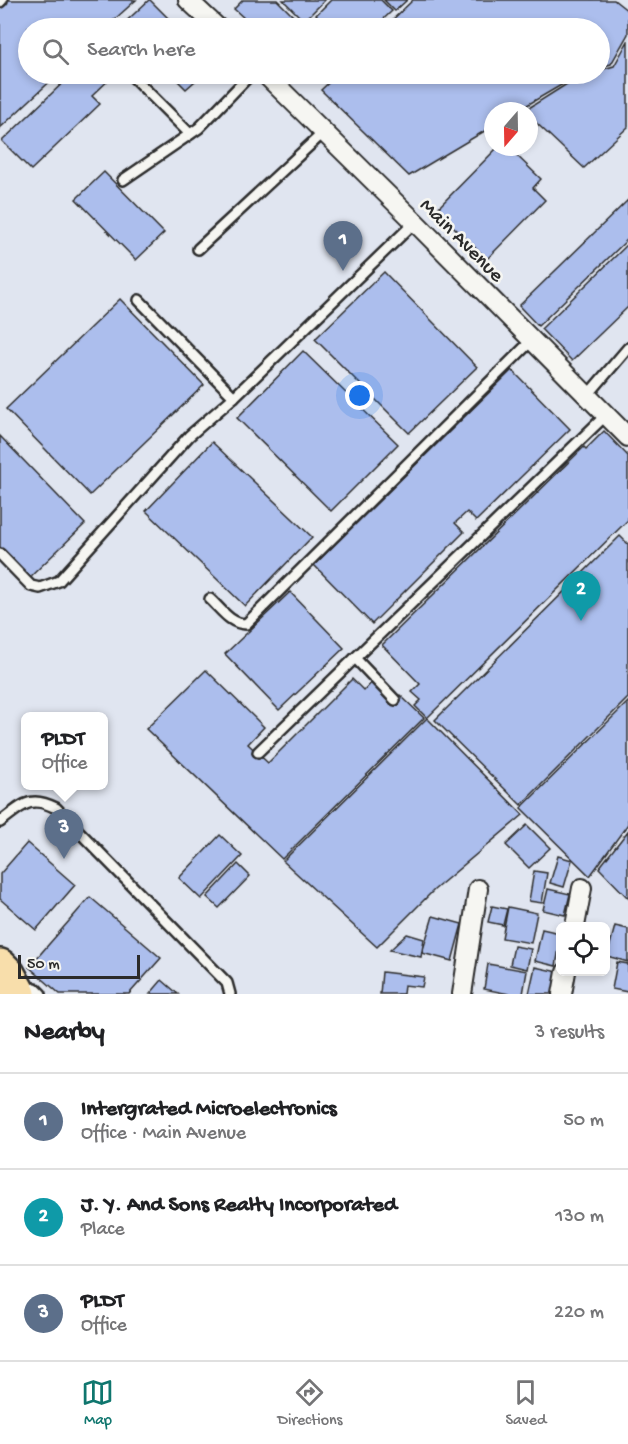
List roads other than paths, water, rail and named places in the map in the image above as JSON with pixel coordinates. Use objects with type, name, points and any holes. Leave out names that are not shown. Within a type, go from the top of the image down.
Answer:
[{"type":"highway","points":[[0,966],[32,992]]},
{"type":"street","points":[[188,0],[207,18]]},
{"type":"street","name":"Main Avenue","points":[[275,84],[628,437]]},
{"type":"street","points":[[576,922],[582,888]]},
{"type":"street","points":[[462,994],[478,889]]},
{"type":"street","points":[[562,994],[565,976]]},
{"type":"lane","points":[[140,84],[190,134]]},
{"type":"lane","points":[[123,180],[199,128],[241,84]]},
{"type":"lane","points":[[198,249],[324,132]]},
{"type":"lane","points":[[0,554],[31,586],[40,588],[59,581],[189,436],[234,397],[415,222]]},
{"type":"lane","points":[[139,300],[234,397]]},
{"type":"lane","points":[[210,599],[232,620],[239,624],[246,624],[531,340]]},
{"type":"lane","points":[[587,396],[628,348]]},
{"type":"lane","points":[[258,752],[606,415]]},
{"type":"lane","points":[[355,658],[395,700]]},
{"type":"lane","points":[[0,822],[26,803],[45,802],[56,808],[227,983],[230,994]]},
{"type":"place","name":"Intergrated Microelectronics","points":[[343,271]]},
{"type":"place","name":"J. Y. And Sons Realty Incorporated","points":[[581,621]]},
{"type":"place","name":"PLDT","points":[[64,859]]}]
